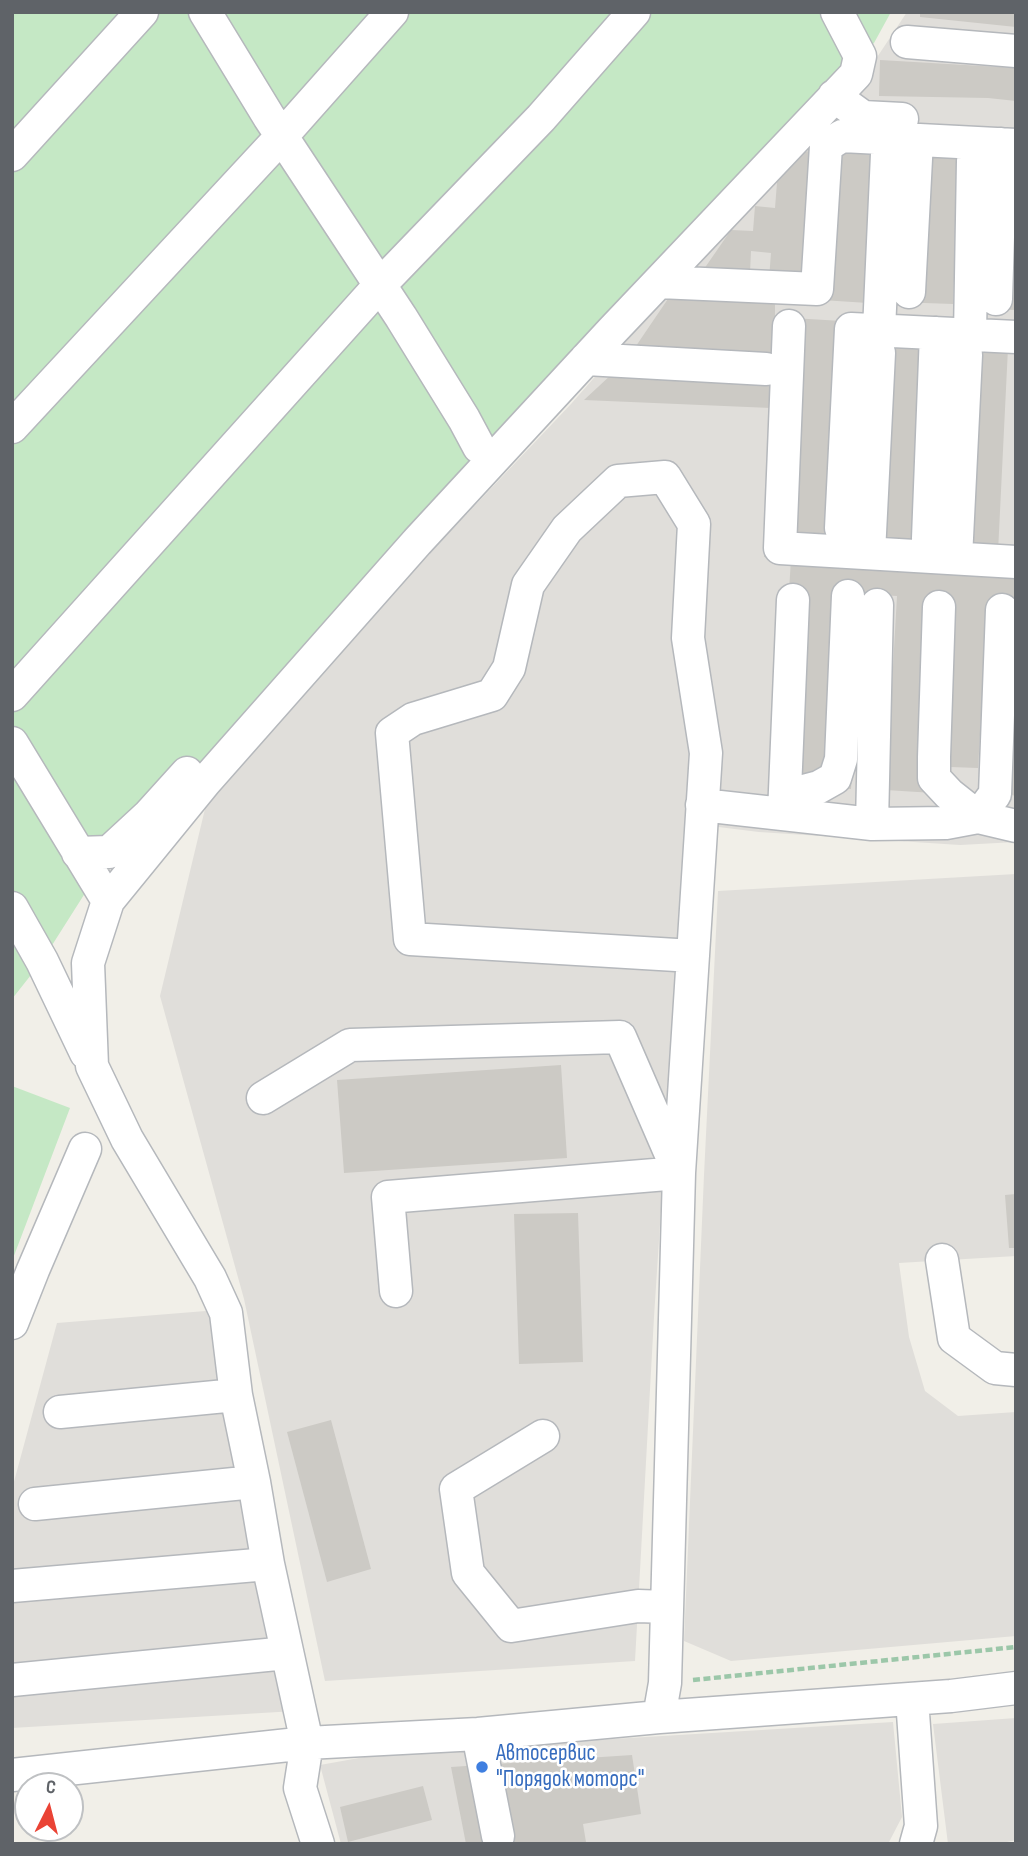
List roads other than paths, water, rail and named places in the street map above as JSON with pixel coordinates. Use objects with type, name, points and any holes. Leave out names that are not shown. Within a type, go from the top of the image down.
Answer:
[{"type":"street","points":[[12,155],[142,12]]},
{"type":"street","points":[[205,12],[380,285],[479,447]]},
{"type":"street","points":[[12,427],[282,136],[392,12]]},
{"type":"street","points":[[12,695],[380,285],[541,118],[634,12]]},
{"type":"street","points":[[92,1066],[88,963],[108,901],[205,782],[417,542],[856,74],[860,56],[837,12]]},
{"type":"street","points":[[78,853],[109,852],[149,815],[468,471],[479,447],[828,74],[852,40]]},
{"type":"street","points":[[907,41],[1016,51]]},
{"type":"street","points":[[834,96],[863,117],[1011,137]]},
{"type":"street","points":[[659,282],[817,289],[825,146],[842,136],[917,140],[1011,137]]},
{"type":"street","points":[[996,299],[1011,137]]},
{"type":"street","points":[[909,292],[917,140]]},
{"type":"street","points":[[869,553],[887,153]]},
{"type":"street","points":[[956,558],[968,345],[973,161]]},
{"type":"street","points":[[789,326],[780,548],[1016,562]]},
{"type":"street","points":[[841,528],[851,329],[879,342],[936,333],[968,345],[1016,337]]},
{"type":"street","points":[[928,538],[936,333]]},
{"type":"street","points":[[586,359],[766,369]]},
{"type":"street","points":[[659,1717],[664,1683],[667,1607],[679,1172],[693,956],[702,805],[706,753],[688,638],[694,524],[665,477],[618,481],[567,529],[528,585],[509,667],[492,695],[413,719],[392,733],[410,939],[693,956]]},
{"type":"street","points":[[785,805],[793,600]]},
{"type":"street","points":[[785,805],[835,778],[841,759],[862,601],[872,824]]},
{"type":"street","points":[[939,607],[934,778],[978,817]]},
{"type":"street","points":[[978,817],[995,794],[1002,610]]},
{"type":"street","points":[[12,743],[108,901]]},
{"type":"street","points":[[702,805],[785,805],[872,824],[946,823],[978,817],[1016,826]]},
{"type":"street","points":[[12,908],[42,961],[127,1139],[210,1278],[226,1313],[236,1395],[268,1564],[307,1743],[300,1788],[318,1844]]},
{"type":"street","points":[[264,1098],[350,1045],[620,1037],[679,1172]]},
{"type":"street","points":[[12,1323],[23,1274],[85,1149]]},
{"type":"street","points":[[396,1292],[388,1197],[679,1172]]},
{"type":"street","points":[[942,1260],[954,1338],[995,1368],[1016,1370]]},
{"type":"street","points":[[60,1412],[236,1395]]},
{"type":"street","points":[[542,1436],[456,1489],[468,1573],[511,1626],[638,1606],[667,1607]]},
{"type":"street","points":[[35,1504],[254,1482]]},
{"type":"street","points":[[12,1586],[268,1564]]},
{"type":"street","points":[[12,1679],[287,1653]]},
{"type":"street","points":[[12,1775],[307,1743],[478,1734],[659,1717],[912,1699],[1016,1688]]},
{"type":"street","points":[[912,1699],[921,1826],[916,1844]]},
{"type":"street","points":[[478,1734],[499,1836]]},
{"type":"place","name":"Автосервис \"Порядок моторс\"","points":[[482,1767]]}]
